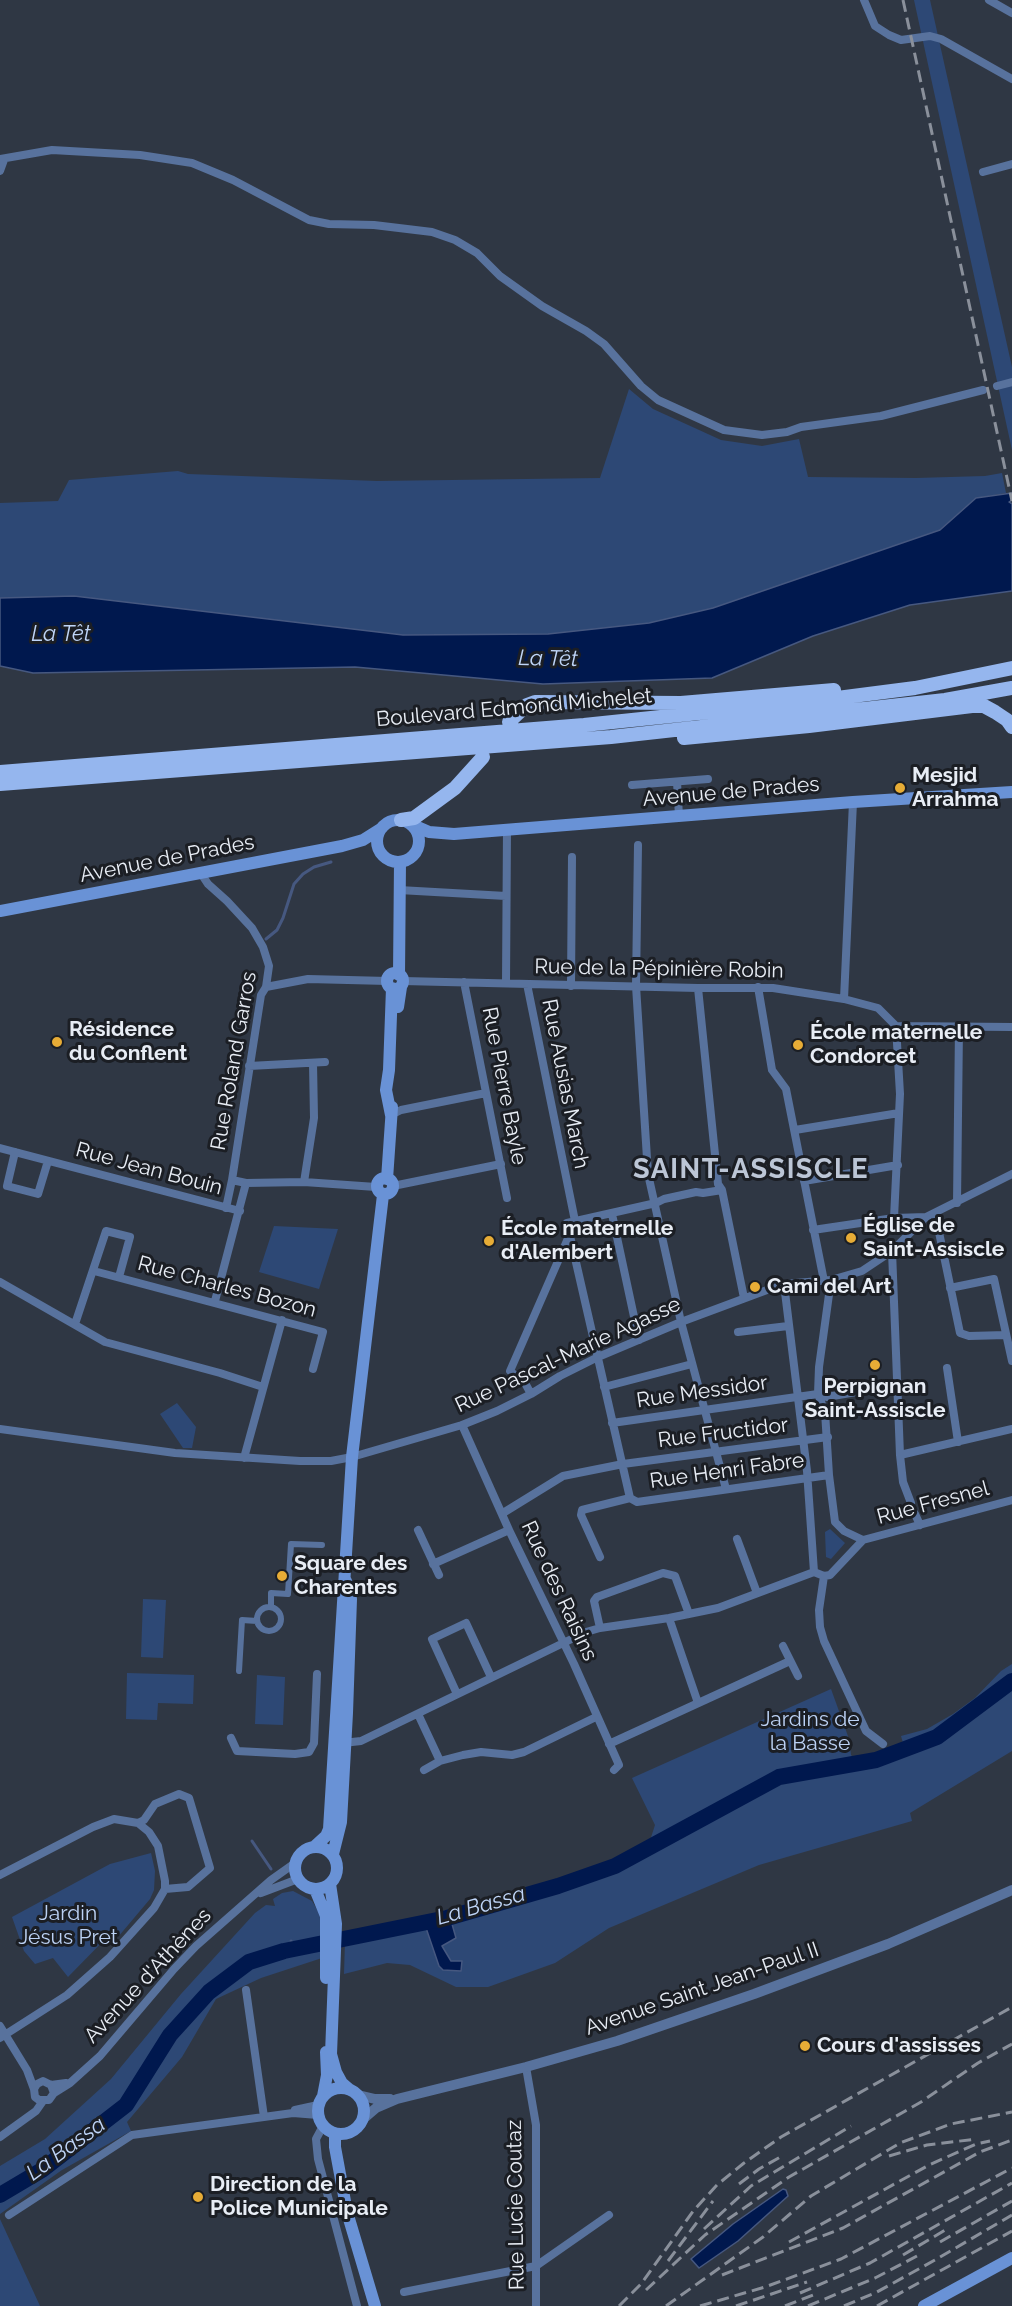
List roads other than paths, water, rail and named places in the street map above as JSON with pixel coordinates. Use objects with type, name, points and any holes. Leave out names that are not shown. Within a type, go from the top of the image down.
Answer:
[{"type":"highway","points":[[509,722],[527,705],[535,702],[681,703],[870,687],[1012,667]]},
{"type":"highway","name":"Boulevard Edmond Michelet","points":[[18,776],[584,725],[814,701],[915,688],[1012,667]]},
{"type":"highway","name":"Boulevard Edmond Michelet","points":[[18,776],[610,737],[945,700],[1012,688]]},
{"type":"highway","points":[[670,716],[681,703]]},
{"type":"highway","points":[[610,737],[643,742],[819,725],[972,706],[984,706],[990,709],[1007,720],[1012,727]]},
{"type":"highway","points":[[407,823],[470,774],[483,757]]},
{"type":"highway","points":[[0,771],[18,776]]},
{"type":"highway","points":[[0,785],[18,776]]},
{"type":"main road","name":"Avenue de Prades","points":[[407,823],[429,832],[454,834],[853,802],[1012,792]]},
{"type":"main road","points":[[390,822],[407,823],[419,836],[418,848],[411,858],[400,862],[390,860],[379,850],[377,838],[382,828],[390,822]]},
{"type":"main road","name":"Avenue de Prades","points":[[0,910],[342,846],[363,840],[382,828]]},
{"type":"main road","name":"Avenue de Prades","points":[[418,848],[454,834]]},
{"type":"main road","name":"Avenue de Prades","points":[[342,846],[379,850]]},
{"type":"main road","points":[[345,1578],[351,1599],[347,1713],[339,1742],[329,1828],[326,1836],[302,1852],[296,1863],[298,1879],[315,1889],[335,1880],[338,1867],[333,1854],[341,1822],[339,1742],[345,1578],[352,1457],[373,1279],[381,1259],[391,1115],[386,1090],[390,1037],[398,1013],[394,956],[400,936],[400,862]]},
{"type":"main road","points":[[314,1846],[333,1854]]},
{"type":"main road","points":[[321,2110],[327,2075],[332,1924],[330,1884]]},
{"type":"main road","points":[[315,1889],[326,1916],[332,1924]]},
{"type":"main road","points":[[331,1956],[331,2054],[342,2083],[353,2092],[363,2107],[362,2120],[353,2130],[341,2133]]},
{"type":"main road","points":[[321,2110],[335,2089],[353,2092]]},
{"type":"main road","points":[[321,2110],[341,2133]]},
{"type":"main road","points":[[341,2133],[335,2147],[339,2157],[347,2212],[375,2306]]},
{"type":"main road","points":[[924,2306],[1012,2258]]},
{"type":"street","points":[[864,0],[875,26],[889,35],[901,40],[930,36],[941,39],[1012,79]]},
{"type":"street","points":[[989,0],[1012,13]]},
{"type":"street","points":[[0,171],[2,159],[52,150],[140,155],[192,163],[233,180],[309,220],[329,224],[374,225],[432,232],[454,240],[477,254],[500,276],[542,306],[586,331],[603,344],[641,386],[658,400],[724,430],[762,435],[787,432],[801,427],[881,416],[983,390]]},
{"type":"street","points":[[983,172],[1012,164]]},
{"type":"street","points":[[997,386],[1012,382]]},
{"type":"street","points":[[632,784],[708,779]]},
{"type":"street","points":[[677,782],[679,816]]},
{"type":"street","points":[[844,999],[853,802]]},
{"type":"street","points":[[506,982],[507,829]]},
{"type":"street","points":[[638,845],[636,986],[648,1174],[681,1322],[726,1490]]},
{"type":"street","points":[[571,986],[572,857]]},
{"type":"street","name":"Rue Roland Garros","points":[[200,872],[208,884],[252,928],[263,947],[269,966],[266,987],[261,995],[226,1208]]},
{"type":"street","points":[[399,890],[506,896]]},
{"type":"street","name":"Rue de la Pépinière Robin","points":[[266,987],[308,979],[506,982],[571,986],[758,987],[844,999],[878,1008],[896,1026]]},
{"type":"street","name":"Rue Pierre Bayle","points":[[464,982],[507,1198]]},
{"type":"street","name":"Rue Ausias March","points":[[526,984],[575,1221]]},
{"type":"street","points":[[758,987],[771,1070],[786,1089],[813,1230],[827,1280]]},
{"type":"street","points":[[698,988],[718,1184],[722,1190],[744,1298]]},
{"type":"street","points":[[894,1218],[900,1094],[896,1026],[1012,1027]]},
{"type":"street","points":[[957,1203],[959,1027]]},
{"type":"street","points":[[249,1066],[325,1062]]},
{"type":"street","points":[[304,1182],[314,1118],[313,1063]]},
{"type":"street","points":[[391,1115],[400,1110],[486,1093]]},
{"type":"street","points":[[795,1130],[899,1113]]},
{"type":"street","name":"Rue Jean Bouin","points":[[0,1148],[240,1212]]},
{"type":"street","name":"Rue Jean Bouin","points":[[15,1152],[7,1186],[17,1189],[38,1194],[48,1161]]},
{"type":"street","points":[[232,1180],[246,1183],[304,1182],[385,1186],[501,1164]]},
{"type":"street","points":[[804,1181],[898,1165]]},
{"type":"street","name":"Rue Pascal-Marie Agasse","points":[[0,1429],[175,1453],[331,1461],[352,1457],[462,1425],[531,1394],[598,1357],[744,1298],[784,1284],[827,1280],[862,1270],[892,1251],[926,1217],[1012,1174]]},
{"type":"street","points":[[215,1302],[246,1183]]},
{"type":"street","points":[[630,1498],[567,1223],[696,1192],[722,1190]]},
{"type":"street","points":[[935,1213],[960,1333],[969,1336],[1006,1335]]},
{"type":"street","points":[[612,1214],[639,1340]]},
{"type":"street","points":[[813,1230],[894,1218],[926,1217]]},
{"type":"street","name":"Rue Charles Bozon","points":[[75,1324],[106,1231],[130,1238],[119,1277]]},
{"type":"street","points":[[531,1394],[525,1383],[510,1371],[570,1236]]},
{"type":"street","points":[[892,1251],[900,1455],[903,1482],[911,1503]]},
{"type":"street","name":"Rue Charles Bozon","points":[[94,1270],[323,1332],[313,1369]]},
{"type":"street","points":[[950,1288],[994,1279],[1012,1361]]},
{"type":"street","name":"Rue Fresnel","points":[[827,1280],[818,1394],[825,1412],[828,1437],[831,1503],[835,1521],[844,1532],[863,1540]]},
{"type":"street","points":[[0,1282],[105,1342],[238,1378],[263,1387]]},
{"type":"street","points":[[784,1284],[796,1397],[808,1478],[814,1572]]},
{"type":"street","points":[[244,1458],[282,1320]]},
{"type":"street","points":[[738,1332],[788,1326]]},
{"type":"street","points":[[604,1387],[692,1364]]},
{"type":"street","points":[[947,1368],[958,1442]]},
{"type":"street","name":"Rue Messidor","points":[[612,1423],[818,1394],[827,1397],[897,1385]]},
{"type":"street","name":"Rue des Raisins","points":[[462,1425],[619,1766],[614,1770]]},
{"type":"street","points":[[900,1455],[1012,1429]]},
{"type":"street","name":"Rue Fructidor","points":[[503,1514],[563,1476],[623,1464],[828,1437]]},
{"type":"street","name":"Rue Henri Fabre","points":[[600,1557],[582,1510],[630,1498],[637,1502],[829,1475]]},
{"type":"street","name":"Rue Fresnel","points":[[824,1576],[830,1575],[863,1540],[1012,1500]]},
{"type":"street","points":[[915,1514],[920,1525]]},
{"type":"street","points":[[418,1530],[439,1575]]},
{"type":"street","points":[[434,1564],[509,1530]]},
{"type":"street","points":[[738,1539],[757,1593]]},
{"type":"street","points":[[271,1607],[271,1593],[288,1594],[291,1544],[322,1545]]},
{"type":"street","points":[[339,1742],[361,1741],[562,1642],[600,1628],[718,1608],[814,1572],[824,1576],[819,1610],[824,1641],[866,1731],[883,1744]]},
{"type":"street","points":[[600,1628],[594,1600],[597,1597],[663,1573],[675,1576],[689,1614]]},
{"type":"street","points":[[271,1607],[280,1613],[281,1618],[278,1628],[268,1631],[262,1629],[257,1621],[260,1611],[271,1607]]},
{"type":"street","points":[[669,1618],[698,1703]]},
{"type":"street","points":[[239,1671],[242,1620],[257,1621]]},
{"type":"street","points":[[458,1695],[432,1639],[466,1623],[491,1677]]},
{"type":"street","points":[[783,1646],[798,1676]]},
{"type":"street","points":[[609,1744],[789,1661]]},
{"type":"street","points":[[231,1738],[237,1751],[295,1754],[309,1752],[314,1743],[317,1674]]},
{"type":"street","points":[[418,1714],[440,1761]]},
{"type":"street","points":[[424,1770],[440,1761],[480,1752],[512,1755],[524,1752],[596,1717]]},
{"type":"street","points":[[138,1823],[144,1820],[155,1804],[179,1794],[189,1798],[210,1868],[188,1887],[165,1888]]},
{"type":"street","points":[[0,1875],[93,1827],[114,1819],[138,1823],[149,1832],[158,1846],[163,1865],[165,1888],[154,1908],[110,1957],[67,1995],[2,2037]]},
{"type":"street","name":"Avenue d'Athènes","points":[[49,2086],[70,2083],[100,2056],[196,1946],[271,1880],[296,1863]]},
{"type":"street","name":"Avenue d'Athènes","points":[[255,1895],[298,1879]]},
{"type":"street","name":"Avenue Saint Jean-Paul II","points":[[397,2099],[526,2067],[616,2041],[754,1994],[888,1944],[1012,1890]]},
{"type":"street","points":[[246,1990],[264,2117]]},
{"type":"street","points":[[0,2026],[2,2037],[27,2070],[38,2096],[49,2100],[49,2086]]},
{"type":"street","name":"Rue Lucie Coutaz","points":[[526,2067],[536,2125],[536,2306]]},
{"type":"street","points":[[27,2070],[49,2086]]},
{"type":"street","points":[[0,2137],[31,2114],[38,2096],[38,2084],[49,2086]]},
{"type":"street","points":[[353,2092],[375,2099],[397,2099]]},
{"type":"street","points":[[362,2120],[376,2108],[397,2099]]},
{"type":"street","points":[[9,2215],[132,2135],[293,2113],[296,2110],[321,2110],[316,2139],[318,2159],[357,2306]]},
{"type":"street","points":[[404,2292],[536,2266],[609,2215]]},
{"type":"water","name":"La Têt","points":[[1012,493],[1012,500],[1009,502],[1012,504],[1012,591],[910,605],[813,636],[712,678],[543,684],[355,667],[33,673],[0,666],[0,598],[74,596],[403,635],[548,634],[649,623],[713,608],[940,530],[976,498]]},
{"type":"water","points":[[450,1917],[456,1938],[442,1946],[451,1961],[462,1961],[461,1971],[443,1970],[439,1966],[424,1922]]},
{"type":"water","points":[[783,2189],[786,2190],[788,2196],[738,2241],[699,2268],[691,2259],[733,2224]]},
{"type":"waterway","points":[[266,939],[277,930],[294,884],[314,867],[331,862]]},
{"type":"waterway","name":"La Bassa","points":[[0,2195],[42,2170],[126,2105],[170,2035],[209,1992],[249,1962],[284,1951],[447,1918],[558,1886],[615,1866],[779,1777],[876,1760],[937,1737],[1012,1681]]},
{"type":"waterway","points":[[252,1841],[271,1869]]},
{"type":"waterway","points":[[291,1941],[295,1948]]},
{"type":"railway","points":[[903,0],[1012,501]]},
{"type":"railway","points":[[619,2306],[641,2284],[694,2210],[717,2185],[744,2163],[781,2137],[1012,2007]]},
{"type":"railway","points":[[646,2290],[705,2235],[789,2177],[921,2102],[978,2063],[1012,2044]]},
{"type":"railway","points":[[666,2306],[763,2237],[811,2196],[900,2143],[951,2124],[1012,2112]]},
{"type":"railway","points":[[704,2229],[751,2186],[851,2126]]},
{"type":"railway","points":[[889,2156],[927,2145],[977,2139]]},
{"type":"railway","points":[[722,2275],[843,2228],[980,2152],[1012,2140]]},
{"type":"railway","points":[[789,2242],[929,2165],[976,2144],[990,2141]]},
{"type":"railway","points":[[739,2184],[782,2156]]},
{"type":"railway","points":[[700,2306],[765,2287],[841,2259],[1012,2168]]},
{"type":"railway","points":[[800,2293],[870,2263],[1012,2183]]},
{"type":"railway","points":[[668,2261],[713,2201]]},
{"type":"railway","points":[[940,2242],[1012,2201]]},
{"type":"railway","points":[[844,2306],[877,2292],[1012,2215]]},
{"type":"railway","points":[[903,2255],[947,2229]]},
{"type":"railway","points":[[877,2306],[1012,2231]]},
{"type":"railway","points":[[808,2306],[875,2278],[917,2256]]},
{"type":"railway","points":[[736,2306],[807,2282]]},
{"type":"railway","points":[[785,2306],[813,2295]]},
{"type":"place","name":"Mesjid Arrahma","points":[[900,788]]},
{"type":"place","name":"Résidence du Conflent","points":[[57,1042]]},
{"type":"place","name":"École maternelle Condorcet","points":[[798,1045]]},
{"type":"place","name":"Église de Saint-Assiscle","points":[[851,1238]]},
{"type":"place","name":"École maternelle d'Alembert","points":[[489,1241]]},
{"type":"place","name":"Cami del Art","points":[[755,1287]]},
{"type":"place","name":"Perpignan Saint-Assiscle","points":[[875,1365]]},
{"type":"place","name":"Square des Charentes","points":[[282,1576]]},
{"type":"place","name":"Cours d'assisses","points":[[805,2046]]},
{"type":"place","name":"Direction de la Police Municipale","points":[[198,2197]]},
{"type":"district","name":"SAINT-ASSISCLE","points":[[751,1170]]},
{"type":"park label","name":"Jardins de la Basse","points":[[810,1732]]},
{"type":"park label","name":"Jardin Jésus Pret","points":[[68,1926]]}]
